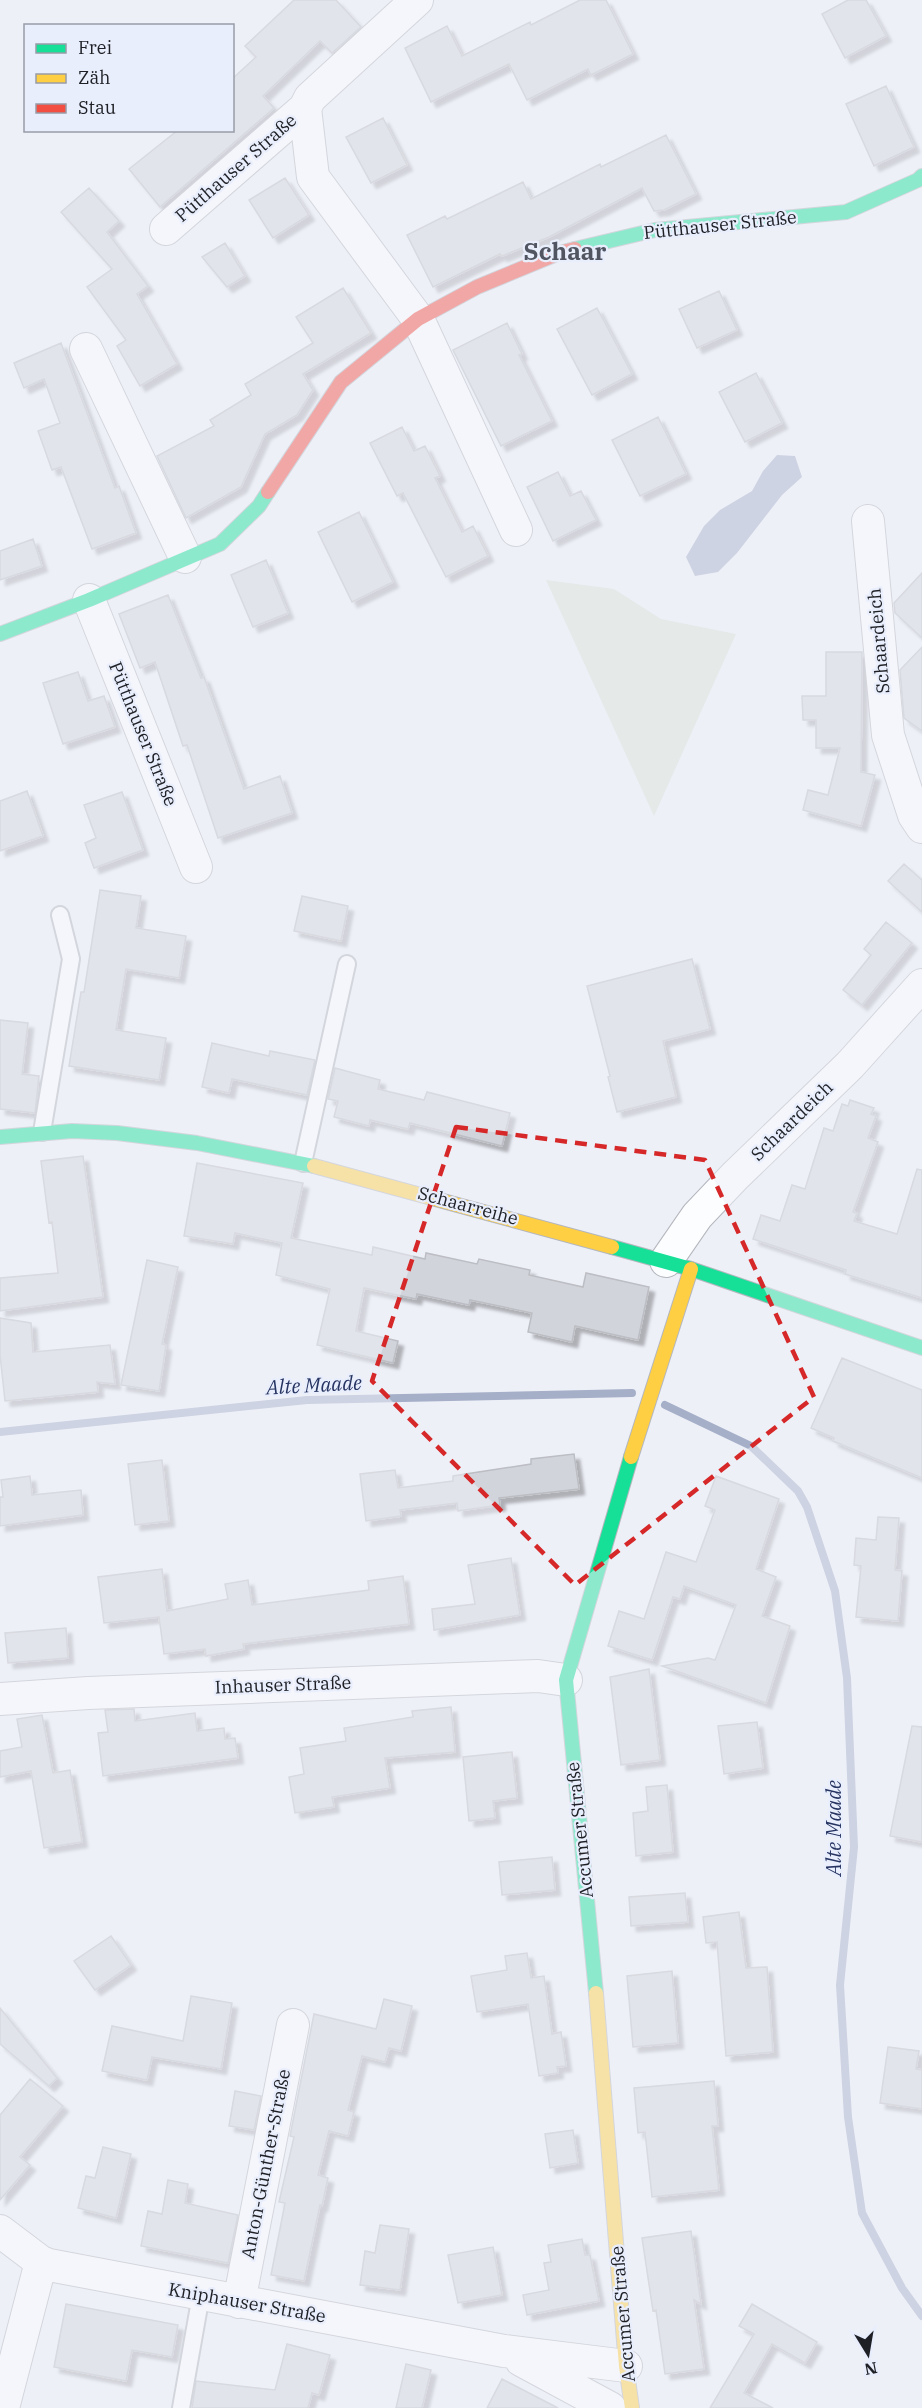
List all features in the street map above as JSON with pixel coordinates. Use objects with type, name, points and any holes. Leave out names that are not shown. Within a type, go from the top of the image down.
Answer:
[{"type":"street","name":"Pütthauser Straße","points":[[166,229],[305,108],[310,98],[417,0]]},
{"type":"street","points":[[305,108],[313,177],[418,319],[516,530]]},
{"type":"street","name":"Pütthauser Straße","points":[[0,634],[89,600],[185,557],[220,544],[259,506],[342,382],[418,319],[477,287],[559,253],[655,230],[846,212],[921,181]]},
{"type":"street","points":[[86,349],[185,557]]},
{"type":"street","name":"Schaardeich","points":[[868,520],[888,735],[914,815],[922,827]]},
{"type":"street","name":"Pütthauser Straße","points":[[89,600],[196,867]]},
{"type":"street","name":"Schaardeich","points":[[678,1265],[705,1208],[850,1065],[922,984]]},
{"type":"street","name":"Schaarreihe","points":[[0,1137],[42,1132],[117,1133],[197,1143],[303,1163],[494,1213],[678,1265],[922,1348]]},
{"type":"street","name":"Accumer Straße","points":[[632,2408],[626,2366],[596,1986],[566,1680],[619,1494],[678,1265]]},
{"type":"street","name":"Inhauser Straße","points":[[0,1699],[122,1691],[504,1677],[538,1676],[566,1680]]},
{"type":"street","name":"Anton-Günther-Straße","points":[[239,2302],[292,2025]]},
{"type":"street","name":"Kniphauser Straße","points":[[0,2231],[41,2262],[201,2295],[504,2351],[626,2366]]},
{"type":"street","points":[[3,2408],[41,2262]]},
{"type":"street","name":"Kniphauser Straße","points":[[504,2351],[610,2408]]},
{"type":"lane","points":[[42,1132],[71,959],[60,915]]},
{"type":"lane","points":[[303,1163],[347,964]]},
{"type":"lane","points":[[181,2408],[201,2295]]},
{"type":"highlighted area","points":[[456,1127],[705,1160],[814,1397],[575,1585],[372,1381]]},
{"type":"shaded area","points":[[546,580],[614,589],[661,619],[736,634],[654,816]]},
{"type":"water","points":[[777,455],[795,456],[802,477],[782,495],[737,553],[718,572],[695,576],[686,557],[704,526],[720,510],[752,491],[763,471]]},
{"type":"building","points":[[294,0],[336,0],[361,27],[332,53],[320,41],[263,96],[274,108],[160,207],[129,169],[175,132],[234,132],[234,77],[256,57],[245,46]]},
{"type":"building","points":[[580,0],[606,0],[633,54],[591,75],[588,69],[527,100],[509,64],[431,102],[405,48],[447,26],[462,56]]},
{"type":"building","points":[[848,0],[866,0],[886,36],[845,58],[822,14]]},
{"type":"building","points":[[886,86],[914,147],[874,166],[846,104]]},
{"type":"building","points":[[383,118],[407,165],[371,183],[346,137]]},
{"type":"building","points":[[666,135],[696,194],[664,210],[654,211],[642,188],[549,237],[502,256],[500,254],[433,287],[407,235],[445,216],[447,219],[523,182],[531,199],[600,164],[601,167]]},
{"type":"building","points":[[285,178],[309,215],[273,238],[249,200]]},
{"type":"building","points":[[89,188],[119,221],[107,232],[148,286],[137,294],[177,364],[140,386],[117,346],[126,340],[87,287],[112,269],[61,212]]},
{"type":"building","points":[[225,243],[245,276],[227,287],[202,257]]},
{"type":"building","points":[[343,288],[371,333],[303,374],[313,390],[297,415],[265,434],[241,487],[186,518],[157,456],[214,426],[210,420],[251,395],[245,384],[313,343],[296,317]]},
{"type":"building","points":[[719,291],[737,330],[697,348],[679,309]]},
{"type":"building","points":[[597,308],[632,374],[592,395],[557,329]]},
{"type":"building","points":[[507,323],[522,354],[519,355],[552,421],[501,446],[453,350]]},
{"type":"building","points":[[61,343],[115,488],[119,486],[136,533],[92,549],[61,467],[52,470],[38,431],[60,423],[44,379],[24,388],[14,363]]},
{"type":"building","points":[[756,373],[782,423],[745,442],[719,392]]},
{"type":"building","points":[[658,417],[686,474],[640,496],[612,440]]},
{"type":"building","points":[[402,427],[414,451],[425,446],[440,476],[435,478],[462,532],[473,526],[488,556],[446,577],[403,493],[397,496],[370,443]]},
{"type":"building","points":[[558,472],[570,496],[581,491],[596,520],[553,541],[527,487]]},
{"type":"building","points":[[359,512],[393,582],[352,602],[318,532]]},
{"type":"building","points":[[33,539],[42,566],[0,580],[0,551]]},
{"type":"building","points":[[266,560],[288,613],[253,627],[231,575]]},
{"type":"building","points":[[922,573],[922,638],[895,613],[894,603]]},
{"type":"building","points":[[168,595],[201,678],[204,677],[244,789],[280,776],[292,813],[218,838],[187,745],[183,746],[155,662],[140,668],[119,614]]},
{"type":"building","points":[[922,647],[922,731],[904,718],[900,670]]},
{"type":"building","points":[[826,652],[862,652],[861,772],[875,775],[861,826],[803,810],[808,790],[828,795],[840,748],[816,748],[816,720],[803,720],[802,696],[826,696]]},
{"type":"building","points":[[78,672],[88,701],[104,696],[115,727],[63,744],[43,683]]},
{"type":"building","points":[[27,791],[43,836],[0,851],[0,801]]},
{"type":"building","points":[[122,792],[143,850],[94,868],[85,843],[96,838],[84,805]]},
{"type":"building","points":[[904,864],[922,880],[922,912],[888,881]]},
{"type":"building","points":[[100,890],[141,896],[136,928],[186,936],[179,978],[126,969],[116,1030],[166,1038],[159,1080],[69,1066],[81,992],[84,992]]},
{"type":"building","points":[[302,896],[348,906],[341,941],[294,931]]},
{"type":"building","points":[[886,922],[912,943],[862,1005],[843,990],[871,955],[864,949]]},
{"type":"building","points":[[692,959],[710,1029],[663,1041],[676,1097],[617,1112],[587,986]]},
{"type":"building","points":[[0,1020],[28,1023],[22,1074],[39,1076],[35,1113],[0,1109]]},
{"type":"building","points":[[212,1043],[269,1056],[270,1051],[315,1060],[307,1095],[232,1079],[229,1093],[202,1087]]},
{"type":"building","points":[[335,1068],[380,1080],[378,1089],[424,1100],[427,1092],[510,1113],[502,1146],[410,1123],[408,1129],[370,1120],[369,1126],[334,1117],[338,1101],[328,1099]]},
{"type":"building","points":[[850,1100],[874,1108],[871,1114],[876,1116],[868,1138],[878,1142],[853,1212],[857,1213],[854,1221],[897,1234],[917,1169],[922,1170],[922,1298],[845,1274],[846,1270],[753,1239],[761,1215],[780,1221],[792,1185],[805,1189],[824,1128],[833,1131],[842,1104],[848,1106]]},
{"type":"building","points":[[83,1156],[103,1297],[0,1311],[0,1278],[58,1273],[41,1161]]},
{"type":"building","points":[[197,1163],[303,1183],[291,1238],[372,1255],[373,1247],[425,1259],[426,1253],[477,1264],[479,1259],[530,1270],[529,1275],[583,1287],[586,1273],[649,1287],[638,1340],[575,1326],[572,1342],[528,1332],[532,1313],[470,1300],[469,1305],[417,1294],[416,1299],[364,1288],[356,1331],[398,1341],[393,1363],[317,1345],[330,1289],[276,1275],[282,1243],[235,1233],[233,1244],[184,1236]]},
{"type":"building","points":[[147,1260],[178,1267],[162,1344],[166,1345],[159,1391],[121,1385]]},
{"type":"building","points":[[0,1318],[31,1323],[33,1352],[110,1345],[115,1384],[97,1382],[98,1392],[5,1401],[0,1355]]},
{"type":"building","points":[[842,1358],[922,1390],[922,1478],[833,1441],[834,1438],[811,1428]]},
{"type":"building","points":[[574,1454],[579,1489],[499,1498],[500,1505],[458,1511],[457,1503],[400,1510],[401,1516],[366,1521],[360,1474],[395,1470],[398,1488],[453,1481],[453,1476],[531,1464],[531,1459]]},
{"type":"building","points":[[162,1460],[169,1521],[135,1525],[128,1464]]},
{"type":"building","points":[[30,1476],[32,1495],[81,1490],[83,1515],[0,1526],[0,1497],[3,1497],[1,1480]]},
{"type":"building","points":[[716,1476],[779,1499],[756,1569],[776,1577],[762,1616],[790,1626],[766,1703],[662,1666],[708,1658],[715,1660],[736,1605],[684,1586],[680,1599],[673,1597],[652,1660],[608,1646],[619,1611],[644,1619],[666,1552],[696,1562],[715,1510],[705,1506]]},
{"type":"building","points":[[878,1517],[899,1518],[895,1570],[902,1571],[898,1621],[856,1617],[861,1566],[854,1565],[856,1538],[876,1540]]},
{"type":"building","points":[[511,1558],[520,1615],[434,1630],[432,1609],[475,1604],[468,1565]]},
{"type":"building","points":[[162,1569],[167,1611],[228,1599],[225,1584],[248,1580],[252,1605],[369,1590],[368,1581],[403,1576],[409,1624],[243,1644],[244,1649],[206,1656],[205,1649],[164,1654],[159,1617],[104,1623],[98,1577]]},
{"type":"building","points":[[66,1628],[68,1658],[8,1663],[5,1633]]},
{"type":"building","points":[[649,1669],[660,1760],[621,1765],[610,1677]]},
{"type":"building","points":[[451,1707],[455,1752],[385,1758],[390,1788],[332,1797],[334,1807],[295,1813],[289,1777],[304,1774],[300,1748],[346,1741],[344,1728],[413,1717],[412,1711]]},
{"type":"building","points":[[134,1709],[135,1721],[195,1713],[197,1731],[224,1728],[225,1739],[235,1738],[238,1758],[103,1776],[98,1733],[108,1732],[105,1710]]},
{"type":"building","points":[[42,1715],[53,1773],[70,1770],[82,1842],[44,1848],[31,1771],[0,1777],[0,1751],[22,1747],[17,1719]]},
{"type":"building","points":[[757,1722],[763,1768],[724,1774],[718,1726]]},
{"type":"building","points":[[912,1726],[922,1727],[922,1842],[890,1836]]},
{"type":"building","points":[[512,1752],[517,1798],[493,1801],[495,1818],[469,1821],[463,1757]]},
{"type":"building","points":[[667,1785],[673,1852],[636,1856],[633,1813],[648,1811],[646,1787]]},
{"type":"building","points":[[552,1857],[555,1890],[502,1895],[499,1862]]},
{"type":"building","points":[[685,1893],[688,1922],[631,1926],[629,1897]]},
{"type":"building","points":[[739,1912],[746,1968],[767,1967],[773,2052],[726,2056],[717,1942],[706,1943],[703,1917]]},
{"type":"building","points":[[111,1936],[131,1965],[95,1990],[74,1961]]},
{"type":"building","points":[[527,1953],[531,1978],[544,1976],[552,2034],[561,2032],[566,2066],[557,2067],[558,2073],[539,2076],[528,2004],[477,2012],[471,1976],[507,1970],[505,1956]]},
{"type":"building","points":[[672,1971],[678,2043],[633,2047],[627,1976]]},
{"type":"building","points":[[191,1996],[232,2003],[221,2069],[152,2057],[147,2080],[102,2071],[112,2026],[183,2041]]},
{"type":"building","points":[[384,1999],[412,2006],[401,2051],[389,2048],[385,2062],[362,2056],[348,2110],[354,2112],[348,2136],[329,2131],[318,2175],[328,2178],[304,2281],[271,2275],[285,2203],[279,2202],[294,2137],[290,2136],[314,2014],[376,2029]]},
{"type":"building","points":[[0,2008],[57,2078],[49,2086],[0,2044]]},
{"type":"building","points":[[888,2047],[919,2051],[916,2069],[922,2070],[922,2109],[880,2103]]},
{"type":"building","points":[[30,2079],[63,2106],[20,2157],[30,2165],[0,2200],[0,2115]]},
{"type":"building","points":[[714,2081],[718,2126],[712,2126],[719,2190],[652,2197],[645,2132],[638,2133],[634,2088]]},
{"type":"building","points":[[235,2091],[261,2096],[254,2130],[229,2126]]},
{"type":"building","points":[[573,2130],[578,2163],[550,2168],[545,2134]]},
{"type":"building","points":[[103,2147],[131,2154],[116,2218],[78,2208],[86,2176],[95,2178]]},
{"type":"building","points":[[168,2180],[188,2184],[185,2203],[238,2215],[228,2263],[141,2246],[148,2211],[162,2214]]},
{"type":"building","points":[[380,2225],[409,2229],[400,2290],[360,2285],[365,2251],[375,2253]]},
{"type":"building","points":[[691,2231],[701,2304],[694,2300],[704,2369],[665,2374],[642,2238]]},
{"type":"building","points":[[582,2239],[585,2255],[590,2255],[599,2301],[527,2315],[523,2295],[549,2290],[544,2263],[551,2262],[548,2245]]},
{"type":"building","points":[[493,2247],[502,2295],[458,2303],[448,2255]]},
{"type":"building","points":[[66,2304],[178,2325],[172,2357],[132,2350],[126,2381],[54,2367]]},
{"type":"building","points":[[752,2304],[817,2342],[805,2363],[772,2344],[744,2393],[773,2408],[710,2408],[754,2334],[739,2326]]},
{"type":"building","points":[[287,2344],[330,2355],[319,2395],[312,2393],[308,2408],[192,2408],[196,2381],[275,2390]]},
{"type":"building","points":[[406,2364],[431,2370],[422,2408],[396,2408]]},
{"type":"building","points":[[502,2379],[558,2408],[487,2408]]},
{"type":"waterway","name":"Alte Maade","points":[[0,1432],[307,1400],[632,1393]]},
{"type":"waterway","name":"Alte Maade","points":[[665,1405],[751,1446],[798,1491],[807,1507],[835,1591],[847,1678],[854,1847],[840,1985],[848,2117],[862,2213],[902,2288],[922,2316]]},
{"type":"traffic: fast","points":[[575,249],[655,230],[846,212],[918,180],[922,176]]},
{"type":"traffic: fast","points":[[0,634],[89,600],[220,544],[259,506],[268,492]]},
{"type":"traffic: fast","points":[[0,1137],[72,1131],[117,1133],[197,1143],[314,1166]]},
{"type":"traffic: fast","points":[[612,1247],[691,1269],[922,1348]]},
{"type":"traffic: fast","points":[[596,1993],[566,1680],[631,1457]]},
{"type":"traffic: slow","points":[[314,1166],[612,1247]]},
{"type":"traffic: slow","points":[[631,1457],[691,1269]]},
{"type":"traffic: slow","points":[[596,1993],[626,2366],[632,2408]]},
{"type":"traffic: jam","points":[[268,492],[341,382],[418,319],[477,287],[559,253],[575,249]]},
{"type":"district","name":"Schaar","points":[[565,252]]}]
